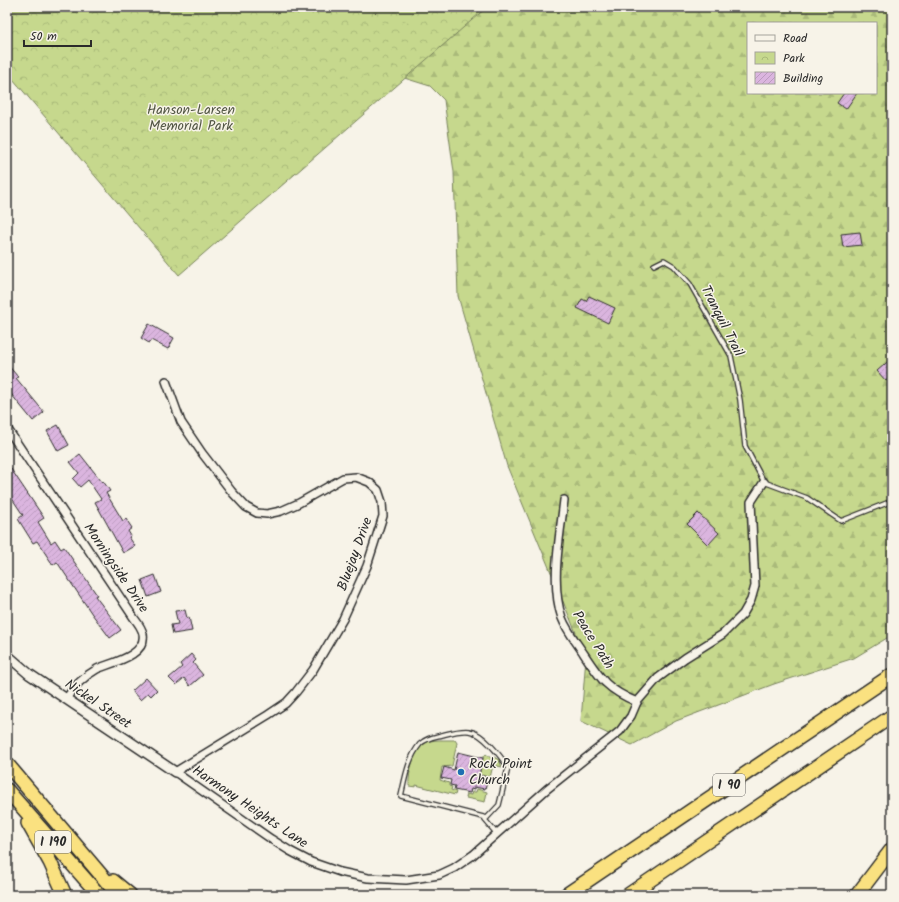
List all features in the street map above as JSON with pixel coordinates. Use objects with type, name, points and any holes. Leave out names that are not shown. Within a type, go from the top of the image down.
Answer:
[{"type":"highway","name":"I 90","points":[[566,895],[892,675]]},
{"type":"highway","name":"I 90","points":[[628,895],[892,716]]},
{"type":"highway","name":"I 190","points":[[7,764],[118,895]]},
{"type":"highway","name":"I 190","points":[[7,790],[99,895]]},
{"type":"highway","name":"I 190","points":[[7,794],[41,845],[65,895]]},
{"type":"highway","name":"I 190","points":[[80,849],[130,895]]},
{"type":"highway","points":[[857,895],[892,850]]},
{"type":"street","name":"Bluejay Drive","points":[[166,381],[181,422],[202,453],[232,492],[246,507],[257,514],[267,514],[281,511],[299,503],[343,478],[356,477],[369,482],[378,490],[382,502],[383,516],[367,566],[343,619],[313,670],[296,692],[286,703],[268,716],[175,772]]},
{"type":"street","name":"Morningside Drive","points":[[7,428],[134,618],[144,636],[140,647],[128,658],[97,669],[82,678],[74,686],[66,699]]},
{"type":"street","name":"Harmony Heights Lane","points":[[175,772],[271,840],[311,862],[333,870],[368,878],[406,880],[439,875],[454,868],[473,855],[547,789],[620,732],[631,716],[637,702],[658,678],[669,669],[724,634],[743,614],[751,600],[755,586],[751,502],[764,482]]},
{"type":"street","name":"Peace Path","points":[[564,500],[556,580],[558,604],[563,619],[600,678],[622,696],[637,702]]},
{"type":"street","name":"Nickel Street","points":[[7,655],[29,674],[175,772]]},
{"type":"lane","name":"Tranquil Trail","points":[[654,265],[664,260],[674,266],[690,284],[731,356],[740,400],[745,446],[764,482]]},
{"type":"lane","points":[[764,482],[807,498],[841,521],[892,501]]},
{"type":"lane","points":[[487,818],[401,796],[412,759],[424,740],[458,731],[477,733],[484,738],[505,762],[508,768],[499,805],[487,818],[485,820],[497,834]]},
{"type":"green space","name":"Hanson-Larsen Memorial Park","points":[[7,7],[487,7],[179,275],[7,72]]},
{"type":"green space","points":[[176,7],[892,7],[892,635],[854,658],[774,684],[676,721],[632,745],[581,721],[586,657],[507,466],[458,296],[454,172],[444,100],[430,86]]},
{"type":"green space","points":[[433,740],[455,740],[457,743],[452,766],[442,767],[440,780],[449,783],[449,786],[452,787],[451,790],[456,792],[455,795],[416,785],[416,787],[409,786],[413,761],[422,745]]},
{"type":"green space","points":[[486,754],[492,759],[494,757],[499,760],[502,767],[493,765],[490,778],[479,775],[483,758]]},
{"type":"green space","points":[[477,789],[487,792],[485,802],[466,798],[467,794],[471,795],[472,792],[476,792]]},
{"type":"building","points":[[843,94],[856,94],[846,109],[837,103]]},
{"type":"building","points":[[860,232],[862,245],[843,247],[841,234]]},
{"type":"building","points":[[589,296],[615,308],[608,323],[577,308],[582,299],[586,301]]},
{"type":"building","points":[[149,324],[174,338],[168,349],[151,340],[149,343],[141,338]]},
{"type":"building","points":[[892,358],[892,376],[886,381],[877,371]]},
{"type":"building","points":[[7,364],[18,377],[16,378],[44,412],[33,421],[7,389]]},
{"type":"building","points":[[58,425],[69,445],[58,451],[47,431]]},
{"type":"building","points":[[80,454],[110,491],[106,493],[123,521],[126,519],[132,528],[128,531],[131,536],[129,537],[135,546],[123,553],[95,502],[101,499],[88,480],[80,487],[73,479],[79,473],[70,462]]},
{"type":"building","points":[[7,463],[44,518],[38,522],[51,543],[55,540],[61,549],[64,547],[97,595],[95,596],[121,630],[110,638],[57,562],[53,565],[37,541],[33,543],[18,519],[23,515],[7,491]]},
{"type":"building","points":[[698,513],[719,533],[708,545],[687,524]]},
{"type":"building","points":[[155,575],[161,592],[148,597],[142,580]]},
{"type":"building","points":[[185,610],[187,618],[189,617],[192,631],[173,634],[171,625],[178,624],[175,611]]},
{"type":"building","points":[[191,654],[196,660],[193,663],[203,675],[190,686],[184,678],[176,685],[169,678],[182,667],[180,664]]},
{"type":"building","points":[[146,678],[157,690],[151,696],[148,693],[140,700],[132,691]]},
{"type":"building","name":"Rock Point Church","points":[[458,752],[483,758],[479,775],[488,777],[485,789],[474,787],[474,790],[471,789],[470,793],[454,790],[455,786],[450,785],[451,780],[441,778],[444,767],[454,770]]},
{"type":"place","name":"Rock Point Church","points":[[461,772]]}]
